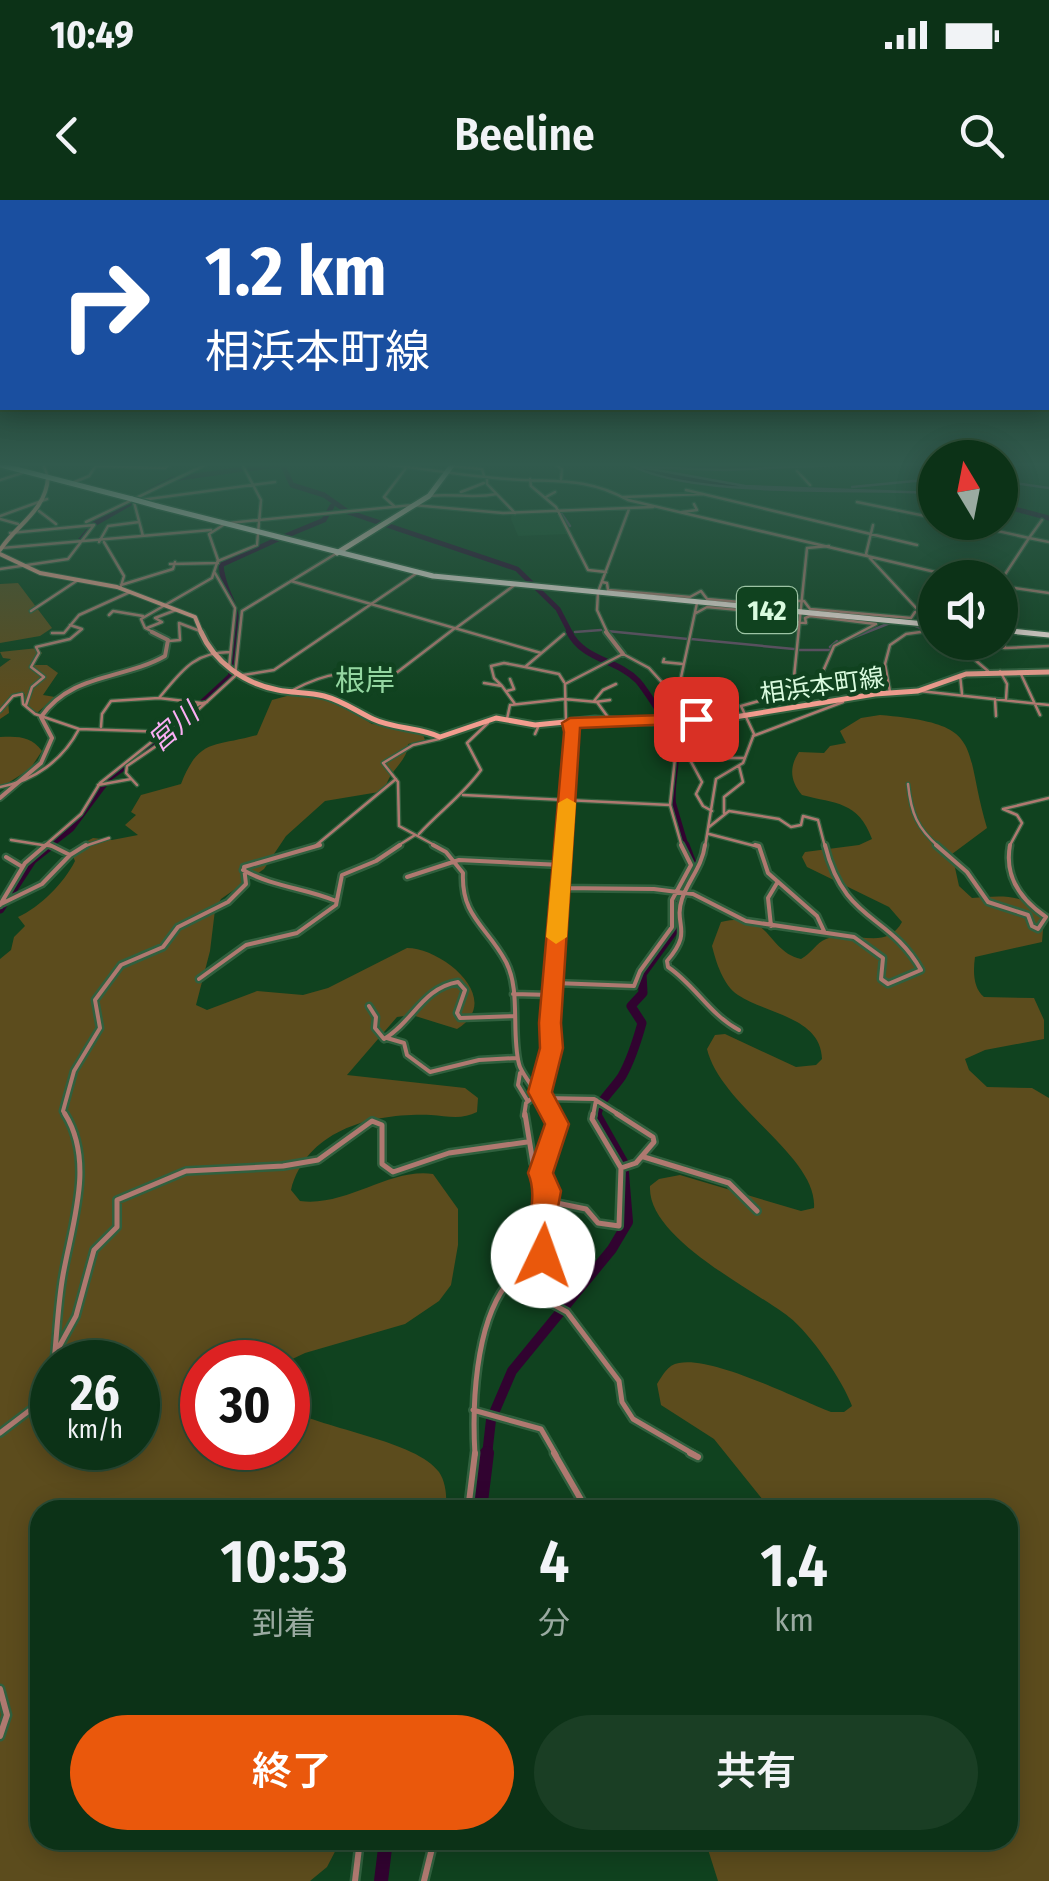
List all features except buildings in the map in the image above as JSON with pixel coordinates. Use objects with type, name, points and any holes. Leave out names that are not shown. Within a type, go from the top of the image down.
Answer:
[{"type":"highway","name":"142","points":[[296,542],[418,573],[918,623]]},
{"type":"highway","name":"142","points":[[598,592],[918,624]]},
{"type":"highway","points":[[1018,632],[1049,636]]},
{"type":"main road","points":[[337,553],[354,542]]},
{"type":"main road","points":[[1,550],[22,566],[120,586],[197,618],[210,652],[234,672],[270,689],[325,696],[353,706],[374,720],[422,728],[440,737]]},
{"type":"main road","name":"相浜本町線","points":[[440,737],[464,732],[491,718],[540,725],[610,720],[665,722],[918,691],[988,671],[1049,672]]},
{"type":"street","points":[[1,550],[97,542]]},
{"type":"street","points":[[102,542],[124,576],[120,586]]},
{"type":"street","points":[[110,615],[113,611],[143,616],[207,582],[218,562],[211,542]]},
{"type":"street","points":[[120,586],[164,574],[172,563],[218,562],[259,546],[258,542]]},
{"type":"street","points":[[574,542],[588,570],[606,572]]},
{"type":"street","points":[[618,542],[596,601],[604,630],[623,654],[649,668],[696,719]]},
{"type":"street","points":[[815,542],[918,567]]},
{"type":"street","points":[[866,554],[869,542]]},
{"type":"street","points":[[907,542],[917,545]]},
{"type":"street","points":[[0,569],[65,560],[76,554],[80,544]]},
{"type":"street","points":[[800,689],[794,677],[807,548],[831,546]]},
{"type":"street","points":[[234,652],[242,612],[337,553]]},
{"type":"street","points":[[866,554],[918,610]]},
{"type":"street","points":[[215,573],[236,608],[234,672]]},
{"type":"street","points":[[2,904],[24,866],[81,814],[101,785],[205,702],[234,672],[274,670],[418,573]]},
{"type":"street","points":[[30,611],[78,580]]},
{"type":"street","points":[[292,581],[541,653]]},
{"type":"street","points":[[602,582],[608,583],[608,590],[690,597],[695,596],[694,591],[704,592],[706,599],[776,606],[796,607],[796,601],[802,601],[810,609],[911,618],[918,613]]},
{"type":"street","points":[[270,689],[299,689],[324,674],[366,674],[387,680],[516,584]]},
{"type":"street","points":[[1018,587],[1049,593]]},
{"type":"street","points":[[52,633],[64,633],[100,604],[130,592]]},
{"type":"street","points":[[677,696],[698,603]]},
{"type":"street","points":[[696,612],[704,612],[702,608],[708,606],[792,615],[800,623],[806,623],[805,618],[810,616],[876,624],[834,646],[819,683],[742,704],[754,736]]},
{"type":"street","points":[[146,628],[162,622],[155,618],[176,610]]},
{"type":"street","points":[[143,616],[141,624],[169,641],[180,640],[181,623],[202,630]]},
{"type":"street","points":[[26,705],[32,688],[44,678],[31,667],[39,653],[36,646],[68,640],[82,629],[70,625]]},
{"type":"street","points":[[890,692],[884,668],[890,645],[908,631],[918,629]]},
{"type":"street","points":[[525,667],[564,634]]},
{"type":"street","points":[[42,714],[51,702],[94,676],[158,662],[168,652],[169,641]]},
{"type":"street","points":[[1018,647],[1049,646]]},
{"type":"street","points":[[160,698],[188,662],[210,652],[234,652]]},
{"type":"street","points":[[566,683],[623,654]]},
{"type":"street","points":[[664,659],[684,664]]},
{"type":"street","points":[[978,660],[988,671]]},
{"type":"street","points":[[515,704],[494,678],[491,666],[504,663],[559,674],[566,683],[567,801],[551,1054],[542,1095]]},
{"type":"street","points":[[1000,672],[1006,684],[1006,700]]},
{"type":"street","points":[[1020,672],[1032,690],[1033,704],[1040,715]]},
{"type":"street","points":[[960,676],[962,694]]},
{"type":"street","points":[[508,691],[514,688],[510,679]]},
{"type":"street","points":[[484,683],[502,686]]},
{"type":"street","points":[[594,701],[603,690],[616,684]]},
{"type":"street","points":[[918,691],[1049,705]]},
{"type":"street","points":[[0,711],[19,694],[24,695],[26,705],[35,714],[79,729],[172,730]]},
{"type":"street","points":[[101,727],[102,714],[112,701],[160,698],[205,702]]},
{"type":"street","points":[[995,699],[996,716]]},
{"type":"street","points":[[507,719],[509,706],[515,704],[610,700]]},
{"type":"street","points":[[594,701],[610,720]]},
{"type":"street","points":[[702,782],[716,781],[739,766],[754,736],[843,702]]},
{"type":"street","points":[[0,798],[22,782],[52,743],[42,714]]},
{"type":"street","points":[[199,979],[246,945],[300,932],[336,902],[342,875],[376,860],[417,834],[462,795],[482,768],[466,743],[484,730],[491,718]]},
{"type":"street","points":[[687,720],[692,737],[713,737],[730,756]]},
{"type":"street","points":[[665,722],[665,736],[675,758],[670,805],[677,819],[677,838],[691,865],[681,892],[684,931],[679,947],[667,958],[668,967],[687,977],[716,1016],[739,1030]]},
{"type":"street","points":[[535,734],[540,725]]},
{"type":"street","points":[[0,788],[32,779],[54,756],[68,749],[79,729]]},
{"type":"street","points":[[440,737],[384,761],[396,780],[398,823],[403,830],[417,834],[456,861],[464,876],[464,902],[507,962],[516,1058],[557,1124],[541,1173]]},
{"type":"street","points":[[702,782],[689,758],[744,758]]},
{"type":"street","points":[[124,765],[138,785]]},
{"type":"street","points":[[708,830],[724,812],[721,802],[725,794],[743,782],[739,766]]},
{"type":"street","points":[[101,785],[131,779]]},
{"type":"street","points":[[242,868],[319,846],[366,801],[396,780]]},
{"type":"street","points":[[553,983],[636,985],[640,971],[672,927],[672,900],[702,868],[716,781]]},
{"type":"street","points":[[702,782],[696,794],[703,806],[712,811]]},
{"type":"street","points":[[908,784],[911,814],[924,834],[968,872],[988,902],[1031,916],[1032,926],[1038,928],[1046,916],[1020,897],[1006,860],[1013,834],[1022,823],[1017,815],[1003,809],[1049,798]]},
{"type":"street","points":[[462,795],[670,805]]},
{"type":"street","points":[[560,888],[681,892],[715,902],[748,922],[824,931],[872,946],[883,958],[881,979],[886,983],[921,970],[906,943],[846,898],[828,865],[818,820],[802,816],[802,825],[794,827],[779,819],[724,812]]},
{"type":"street","points":[[708,830],[756,843],[777,884],[816,916],[824,931]]},
{"type":"street","points":[[2,904],[46,881],[70,856],[92,842],[109,838]]},
{"type":"street","points":[[10,840],[48,844],[70,856]]},
{"type":"street","points":[[6,856],[10,863],[24,866]]},
{"type":"street","points":[[407,876],[456,861],[562,865]]},
{"type":"street","points":[[242,868],[263,883],[312,891],[336,902]]},
{"type":"street","points":[[57,1340],[64,1274],[74,1238],[80,1157],[74,1130],[64,1110],[74,1071],[100,1028],[95,1000],[121,965],[163,947],[178,928],[236,896],[246,884],[242,868]]},
{"type":"street","points":[[771,926],[766,915],[767,896],[777,884]]},
{"type":"street","points":[[387,1038],[402,1030],[425,996],[451,982],[458,982],[465,990],[456,1013],[460,1018],[514,1016]]},
{"type":"street","points":[[513,994],[552,995]]},
{"type":"street","points":[[369,1006],[376,1017],[376,1028],[387,1038],[404,1043],[407,1054],[430,1072],[479,1060],[516,1058]]},
{"type":"street","points":[[469,1500],[475,1455],[473,1410],[490,1313],[509,1280],[524,1274],[542,1258],[540,1229],[548,1191],[533,1163],[528,1142],[524,1120],[527,1100],[518,1086],[521,1071]]},
{"type":"street","points":[[527,1100],[542,1095],[576,1096],[600,1102],[653,1137],[644,1157],[624,1168]]},
{"type":"street","points":[[547,1201],[586,1209],[598,1223],[618,1226],[624,1168],[592,1119],[600,1102]]},
{"type":"street","points":[[62,1340],[76,1316],[94,1250],[116,1227],[118,1200],[126,1194],[186,1172],[318,1160],[345,1144],[361,1125],[372,1121],[382,1124],[380,1154],[384,1168],[392,1172],[448,1154],[528,1142]]},
{"type":"street","points":[[644,1157],[728,1183],[757,1211]]},
{"type":"street","points":[[524,1274],[526,1290],[564,1309],[619,1381],[622,1402],[633,1419],[698,1457]]},
{"type":"street","points":[[0,1433],[30,1410]]},
{"type":"street","points":[[473,1410],[540,1429],[581,1500]]},
{"type":"street","points":[[0,1688],[7,1715],[0,1736]]},
{"type":"street","points":[[355,1881],[359,1850]]},
{"type":"street","points":[[424,1881],[432,1850]]},
{"type":"shaded area","points":[[18,583],[52,628],[40,636],[0,643],[0,584]]},
{"type":"shaded area","points":[[38,648],[42,653],[34,665],[47,665],[58,673],[43,695],[55,697],[37,713],[24,703],[25,694],[8,699],[9,713],[0,719],[0,667],[11,659],[3,658],[0,652]]},
{"type":"shaded area","points":[[298,693],[335,701],[372,724],[425,727],[425,740],[408,744],[385,791],[325,801],[286,836],[264,869],[221,899],[215,910],[210,951],[196,1005],[207,1010],[257,991],[303,995],[328,988],[407,948],[421,950],[451,966],[463,978],[472,991],[470,1017],[457,1029],[412,1015],[397,1017],[347,1075],[465,1088],[478,1098],[477,1112],[460,1117],[388,1117],[346,1128],[312,1152],[299,1169],[291,1190],[300,1201],[318,1201],[400,1177],[433,1174],[458,1209],[458,1245],[451,1285],[439,1301],[405,1324],[310,1352],[310,1340],[180,1340],[180,1470],[310,1470],[310,1418],[391,1444],[428,1461],[443,1480],[446,1500],[30,1500],[30,1850],[336,1850],[327,1867],[310,1881],[0,1881],[0,959],[11,950],[14,937],[25,926],[18,917],[43,901],[70,869],[75,861],[70,850],[93,838],[112,840],[138,835],[125,825],[136,815],[131,812],[141,795],[181,784],[195,758],[210,746],[257,735],[272,700]]},
{"type":"shaded area","points":[[880,715],[914,719],[938,725],[964,743],[987,828],[952,854],[959,886],[972,898],[1021,900],[1044,918],[1042,942],[975,957],[974,968],[976,984],[984,997],[1034,998],[1044,1020],[1044,1039],[985,1050],[965,1059],[969,1070],[987,1087],[1032,1088],[1049,1098],[1049,1881],[718,1881],[708,1850],[1018,1850],[1018,1500],[763,1500],[714,1439],[661,1405],[657,1384],[671,1366],[694,1363],[733,1372],[831,1412],[844,1412],[852,1406],[834,1371],[806,1334],[789,1317],[683,1243],[654,1205],[650,1186],[659,1179],[680,1175],[801,1211],[814,1208],[811,1189],[801,1169],[730,1091],[707,1049],[715,1035],[725,1034],[796,1067],[816,1065],[822,1059],[819,1045],[802,1025],[733,991],[721,973],[712,946],[721,922],[738,920],[759,926],[781,948],[801,959],[826,939],[887,936],[902,922],[889,907],[807,867],[802,857],[805,852],[859,845],[872,839],[853,811],[802,795],[792,774],[799,752],[824,753],[830,746],[846,743],[840,731],[861,718]]},
{"type":"shaded area","points":[[0,737],[24,738],[42,751],[30,769],[0,788]]},
{"type":"waterway","name":"宮川","points":[[236,634],[236,613],[221,565],[270,542]]},
{"type":"waterway","points":[[438,542],[517,569],[558,609],[571,634]]},
{"type":"waterway","points":[[847,640],[890,623]]},
{"type":"waterway","points":[[913,625],[918,627]]},
{"type":"waterway","points":[[575,632],[601,630]]},
{"type":"waterway","points":[[607,631],[688,639]]},
{"type":"waterway","name":"宮川","points":[[48,847],[71,829],[109,778],[162,740],[231,676],[236,632]]},
{"type":"waterway","points":[[569,632],[583,649],[638,681],[671,731],[676,752],[673,803],[686,847]]},
{"type":"waterway","points":[[691,639],[794,649]]},
{"type":"waterway","points":[[830,647],[837,641]]},
{"type":"waterway","points":[[798,650],[830,650]]},
{"type":"waterway","name":"宮川","points":[[0,909],[32,860],[51,845]]},
{"type":"waterway","points":[[597,1116],[603,1100],[625,1070],[638,1037],[642,1023],[631,1006],[643,993],[642,974],[677,926],[676,901],[695,871],[685,845]]},
{"type":"waterway","points":[[487,1455],[491,1420],[512,1371],[612,1249],[628,1222],[623,1162],[597,1116]]},
{"type":"waterway","points":[[481,1500],[487,1453]]},
{"type":"waterway","points":[[381,1881],[385,1850]]},
{"type":"slow traffic","points":[[556,937],[567,803]]},
{"type":"district","name":"根岸","points":[[365,681]]},
{"type":"route","points":[[543,1256],[540,1229],[548,1191],[541,1173],[557,1124],[540,1092],[552,1048],[550,1023],[570,723],[595,719],[696,719]]}]
